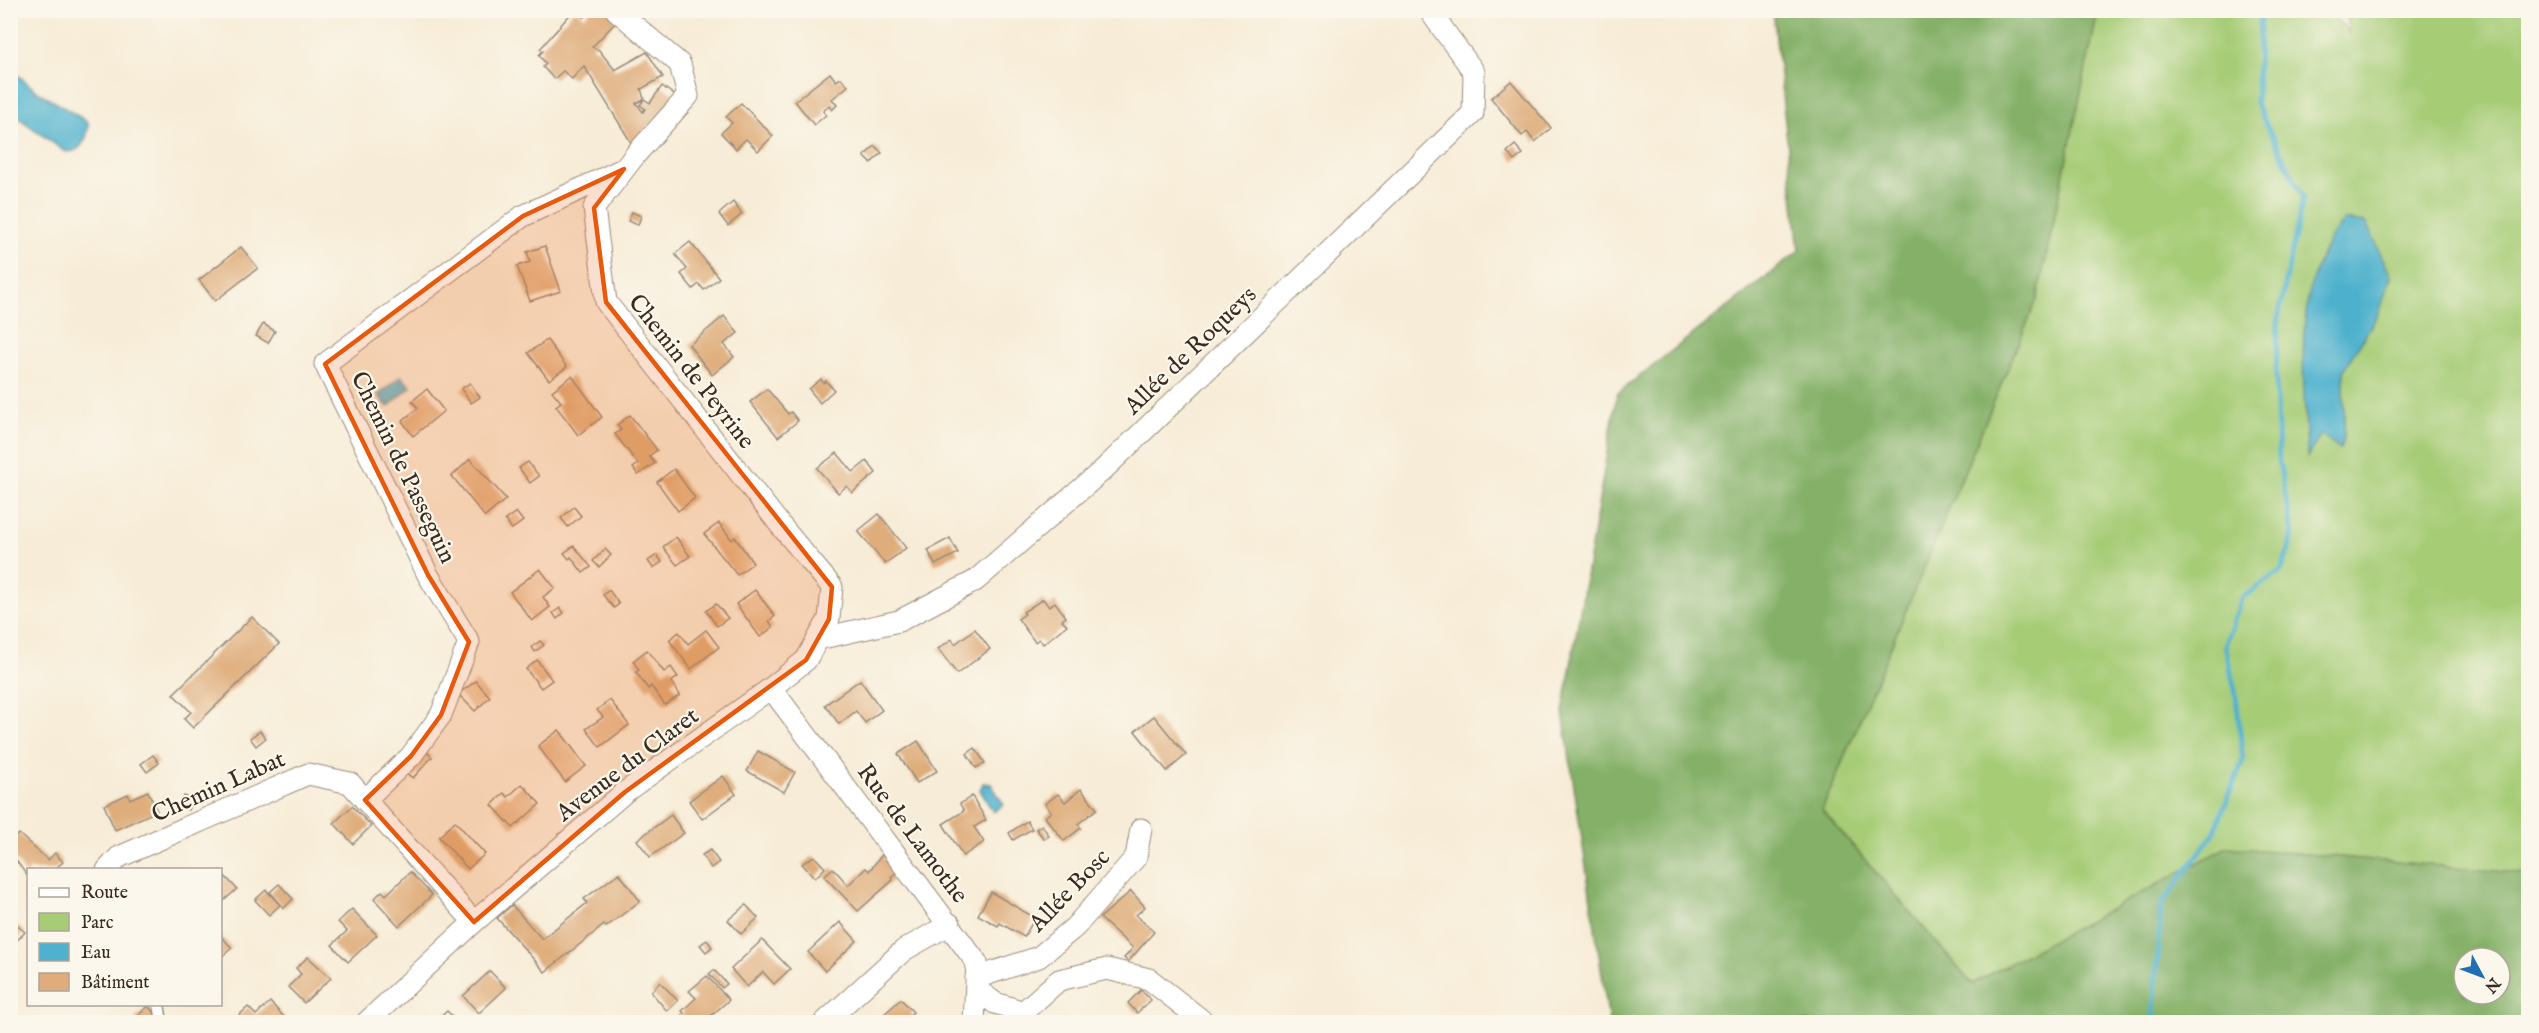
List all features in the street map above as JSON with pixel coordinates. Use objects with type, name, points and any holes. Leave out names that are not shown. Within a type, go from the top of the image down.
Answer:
[{"type":"street","name":"Chemin de Peyrine","points":[[616,10],[680,64],[688,96],[624,169],[594,208],[606,302],[781,526]]},
{"type":"street","name":"Allée de Roqueys","points":[[818,639],[899,621],[975,581],[1102,470],[1473,113],[1474,72],[1429,10]]},
{"type":"street","name":"Chemin de Passeguin","points":[[365,800],[411,756],[441,715],[469,642],[428,575],[325,364],[523,216],[624,169]]},
{"type":"street","name":"Avenue du Claret","points":[[367,1023],[474,922],[625,792],[771,688],[806,660],[829,619],[832,587],[781,526]]},
{"type":"street","name":"Rue de Lamothe","points":[[771,688],[977,963],[974,1023]]},
{"type":"street","name":"Chemin Labat","points":[[108,868],[119,857],[308,774],[350,783],[474,922]]},
{"type":"street","name":"Allée Bosc","points":[[976,984],[1039,957],[1075,927],[1136,857],[1141,829]]},
{"type":"street","points":[[825,1023],[904,950],[950,924]]},
{"type":"street","points":[[976,984],[995,1003],[1018,1017],[1059,980],[1107,969],[1149,979],[1204,1023]]},
{"type":"lane","points":[[159,1006],[162,1023]]},
{"type":"highlighted area","points":[[624,169],[594,208],[606,302],[832,587],[829,619],[806,660],[625,792],[474,922],[365,800],[411,756],[441,715],[469,642],[428,575],[325,364],[523,216]]},
{"type":"green space","points":[[1773,11],[2098,11],[2037,299],[1822,810],[1972,984],[2227,847],[2528,874],[2528,1022],[1609,1022],[1563,712],[1617,394],[1799,251]]},
{"type":"green space","points":[[2098,11],[2329,11],[2349,33],[2345,11],[2528,11],[2528,874],[2227,847],[1972,984],[1822,810],[2037,299]]},
{"type":"water","points":[[10,68],[35,90],[88,122],[85,139],[79,148],[70,152],[64,151],[11,112]]},
{"type":"water","points":[[2344,220],[2366,223],[2391,276],[2379,313],[2344,369],[2344,435],[2340,449],[2321,434],[2307,457],[2303,364],[2308,302],[2315,272],[2327,245]]},
{"type":"water","points":[[401,376],[411,387],[388,407],[378,395]]},
{"type":"water","points":[[983,783],[991,784],[1004,805],[993,812],[980,790]]},
{"type":"building","points":[[574,10],[578,10],[584,17],[590,10],[610,10],[619,19],[592,47],[599,50],[615,70],[647,52],[663,77],[641,89],[644,99],[650,103],[662,86],[677,97],[632,144],[584,66],[572,79],[563,71],[554,79],[543,67],[546,64],[539,55],[543,51],[540,49]],"holes":[[[644,99],[640,105],[645,109],[643,112],[636,103]]]},
{"type":"building","points":[[830,73],[836,81],[841,78],[848,86],[832,99],[837,105],[832,110],[829,106],[823,111],[826,115],[814,125],[795,101]]},
{"type":"building","points":[[1511,81],[1551,128],[1535,142],[1527,132],[1522,136],[1491,98]]},
{"type":"building","points":[[741,103],[773,136],[758,151],[746,139],[736,149],[721,133],[732,123],[726,117]]},
{"type":"building","points":[[1515,145],[1523,154],[1514,161],[1507,152]]},
{"type":"building","points":[[875,146],[882,153],[871,163],[864,156]]},
{"type":"building","points":[[733,202],[742,214],[728,226],[719,214]]},
{"type":"building","points":[[632,212],[641,216],[638,225],[628,221]]},
{"type":"building","points":[[690,242],[719,278],[704,290],[699,284],[693,289],[681,274],[687,269],[675,254]]},
{"type":"building","points":[[545,246],[561,291],[530,301],[517,266],[530,262],[527,252]]},
{"type":"building","points":[[241,247],[258,268],[215,301],[199,280]]},
{"type":"building","points":[[724,316],[738,333],[724,344],[734,357],[712,375],[689,345]]},
{"type":"building","points":[[263,324],[275,331],[268,343],[256,336]]},
{"type":"building","points":[[547,340],[567,367],[549,380],[528,353]]},
{"type":"building","points":[[572,376],[602,417],[578,435],[556,406],[561,402],[552,391]]},
{"type":"building","points":[[821,379],[834,390],[820,403],[809,389]]},
{"type":"building","points":[[470,383],[480,397],[471,403],[461,389]]},
{"type":"building","points":[[427,389],[444,411],[413,436],[402,421],[418,408],[412,401]]},
{"type":"building","points":[[767,389],[788,414],[791,412],[798,421],[778,437],[750,402]]},
{"type":"building","points":[[630,415],[657,450],[649,456],[655,463],[638,475],[633,468],[638,464],[615,434],[621,430],[617,425]]},
{"type":"building","points":[[837,453],[853,472],[867,461],[876,473],[852,493],[847,486],[838,493],[817,468]]},
{"type":"building","points":[[470,459],[506,499],[485,517],[452,476]]},
{"type":"building","points":[[528,462],[539,476],[530,483],[519,468]]},
{"type":"building","points":[[674,469],[695,498],[678,511],[657,482]]},
{"type":"building","points":[[574,507],[581,516],[568,527],[561,518]]},
{"type":"building","points":[[516,512],[523,521],[512,529],[505,520]]},
{"type":"building","points":[[879,514],[906,548],[885,564],[858,531]]},
{"type":"building","points":[[719,523],[732,540],[735,537],[753,563],[737,575],[704,534]]},
{"type":"building","points":[[676,537],[690,556],[677,565],[663,547]]},
{"type":"building","points":[[950,538],[958,553],[935,565],[928,550]]},
{"type":"building","points":[[574,546],[591,567],[583,573],[571,557],[569,559],[564,553]]},
{"type":"building","points":[[605,549],[611,555],[599,567],[593,561]]},
{"type":"building","points":[[657,555],[662,562],[653,568],[648,561]]},
{"type":"building","points":[[540,569],[555,588],[543,597],[550,607],[532,621],[510,592]]},
{"type":"building","points":[[609,590],[619,604],[614,608],[603,595]]},
{"type":"building","points":[[755,590],[775,616],[769,621],[773,627],[760,637],[736,604]]},
{"type":"building","points":[[1043,599],[1049,607],[1055,602],[1066,617],[1062,620],[1067,625],[1043,644],[1039,639],[1035,642],[1018,619],[1025,614],[1023,612]]},
{"type":"building","points":[[716,604],[728,618],[717,626],[706,611]]},
{"type":"building","points":[[560,608],[564,613],[557,619],[553,613]]},
{"type":"building","points":[[252,617],[279,644],[193,728],[184,719],[191,712],[173,694]]},
{"type":"building","points":[[975,629],[990,649],[957,674],[938,649],[952,639],[955,644]]},
{"type":"building","points":[[706,630],[719,647],[691,669],[669,640],[679,632],[688,644]]},
{"type":"building","points":[[540,641],[544,645],[535,652],[532,647]]},
{"type":"building","points":[[647,650],[664,672],[671,667],[678,677],[671,682],[680,695],[665,705],[651,686],[648,689],[636,672],[639,670],[633,661]]},
{"type":"building","points":[[537,660],[552,680],[541,688],[526,669]]},
{"type":"building","points":[[860,680],[882,710],[865,723],[856,711],[839,724],[825,705]]},
{"type":"building","points":[[476,681],[490,697],[475,711],[458,694]]},
{"type":"building","points":[[610,700],[629,725],[600,747],[586,729],[603,717],[597,710]]},
{"type":"building","points":[[1154,716],[1186,755],[1167,771],[1135,731]]},
{"type":"building","points":[[559,730],[586,766],[565,782],[538,746]]},
{"type":"building","points":[[260,731],[266,738],[256,746],[250,738]]},
{"type":"building","points":[[918,741],[937,771],[917,783],[898,754]]},
{"type":"building","points":[[421,746],[432,757],[413,778],[405,773]]},
{"type":"building","points":[[975,748],[985,763],[976,768],[967,754]]},
{"type":"building","points":[[758,751],[795,772],[784,792],[747,771]]},
{"type":"building","points":[[153,755],[159,763],[147,772],[141,764]]},
{"type":"building","points":[[723,776],[736,794],[702,819],[689,801]]},
{"type":"building","points":[[522,784],[540,804],[513,828],[492,805],[504,793],[508,797]]},
{"type":"building","points":[[1081,789],[1097,809],[1078,824],[1081,828],[1064,841],[1045,817],[1051,812],[1045,804],[1058,794],[1065,802]]},
{"type":"building","points":[[148,791],[157,811],[115,830],[104,805],[128,794],[130,799]]},
{"type":"building","points":[[184,796],[192,800],[188,810],[180,807]]},
{"type":"building","points":[[972,796],[986,820],[974,827],[984,842],[963,856],[943,824],[964,811],[960,804]]},
{"type":"building","points":[[352,806],[371,826],[353,844],[334,823]]},
{"type":"building","points":[[671,815],[684,833],[650,857],[637,840]]},
{"type":"building","points":[[455,821],[485,854],[468,869],[439,837]]},
{"type":"building","points":[[1027,821],[1032,829],[1013,840],[1009,833]]},
{"type":"building","points":[[1042,825],[1049,836],[1044,839],[1036,829]]},
{"type":"building","points":[[19,834],[48,860],[55,853],[63,862],[56,868],[27,868],[27,876],[10,852],[10,842]]},
{"type":"building","points":[[710,850],[719,862],[711,868],[702,855]]},
{"type":"building","points":[[882,855],[897,872],[891,877],[893,880],[858,911],[824,876],[833,868],[848,885],[866,868],[869,871]]},
{"type":"building","points":[[814,856],[825,868],[815,878],[802,864]]},
{"type":"building","points":[[410,872],[432,895],[399,926],[374,899],[382,891],[386,895]]},
{"type":"building","points":[[222,873],[237,889],[222,902]]},
{"type":"building","points":[[619,873],[640,901],[606,927],[604,925],[545,972],[497,918],[512,905],[542,939],[587,903],[584,899]]},
{"type":"building","points":[[279,884],[293,899],[284,908],[270,892]]},
{"type":"building","points":[[266,890],[280,905],[269,915],[255,900]]},
{"type":"building","points":[[1131,891],[1145,907],[1136,915],[1154,932],[1128,962],[1124,958],[1133,948],[1100,918]]},
{"type":"building","points":[[991,892],[1035,918],[1024,937],[1000,923],[998,926],[978,915]]},
{"type":"building","points":[[746,905],[758,918],[741,934],[728,920]]},
{"type":"building","points":[[352,909],[377,935],[348,962],[332,945],[347,931],[338,922]]},
{"type":"building","points":[[10,919],[25,932],[11,947],[18,954],[10,963]]},
{"type":"building","points":[[840,922],[857,941],[825,971],[808,952]]},
{"type":"building","points":[[222,937],[232,948],[222,956]]},
{"type":"building","points":[[707,940],[712,947],[706,952],[700,945]]},
{"type":"building","points":[[762,940],[790,969],[774,984],[763,972],[747,987],[731,969]]},
{"type":"building","points":[[308,957],[331,978],[304,1003],[288,987],[301,974],[296,968]]},
{"type":"building","points":[[714,970],[727,984],[722,988],[709,974]]},
{"type":"building","points":[[490,971],[506,988],[479,1013],[463,996]]},
{"type":"building","points":[[707,976],[729,1000],[704,1022],[678,1022],[676,1020],[684,1013],[682,1011],[696,998],[689,991]]},
{"type":"building","points":[[660,982],[678,1001],[667,1011],[651,992]]},
{"type":"building","points":[[1141,990],[1151,1000],[1137,1013],[1128,1003]]},
{"type":"building","points":[[901,999],[919,1022],[886,1022],[881,1017]]},
{"type":"building","points":[[270,1002],[286,1019],[283,1022],[238,1022],[235,1019],[248,1007],[256,1015]]},
{"type":"building","points":[[148,1006],[159,1018],[155,1022],[138,1022],[135,1019]]},
{"type":"building","points":[[447,1011],[458,1022],[435,1022]]},
{"type":"waterway","points":[[2153,1022],[2161,905],[2214,833],[2243,760],[2236,695],[2225,645],[2242,598],[2282,570],[2293,536],[2279,461],[2276,373],[2278,319],[2303,197],[2256,104],[2261,10]]}]
